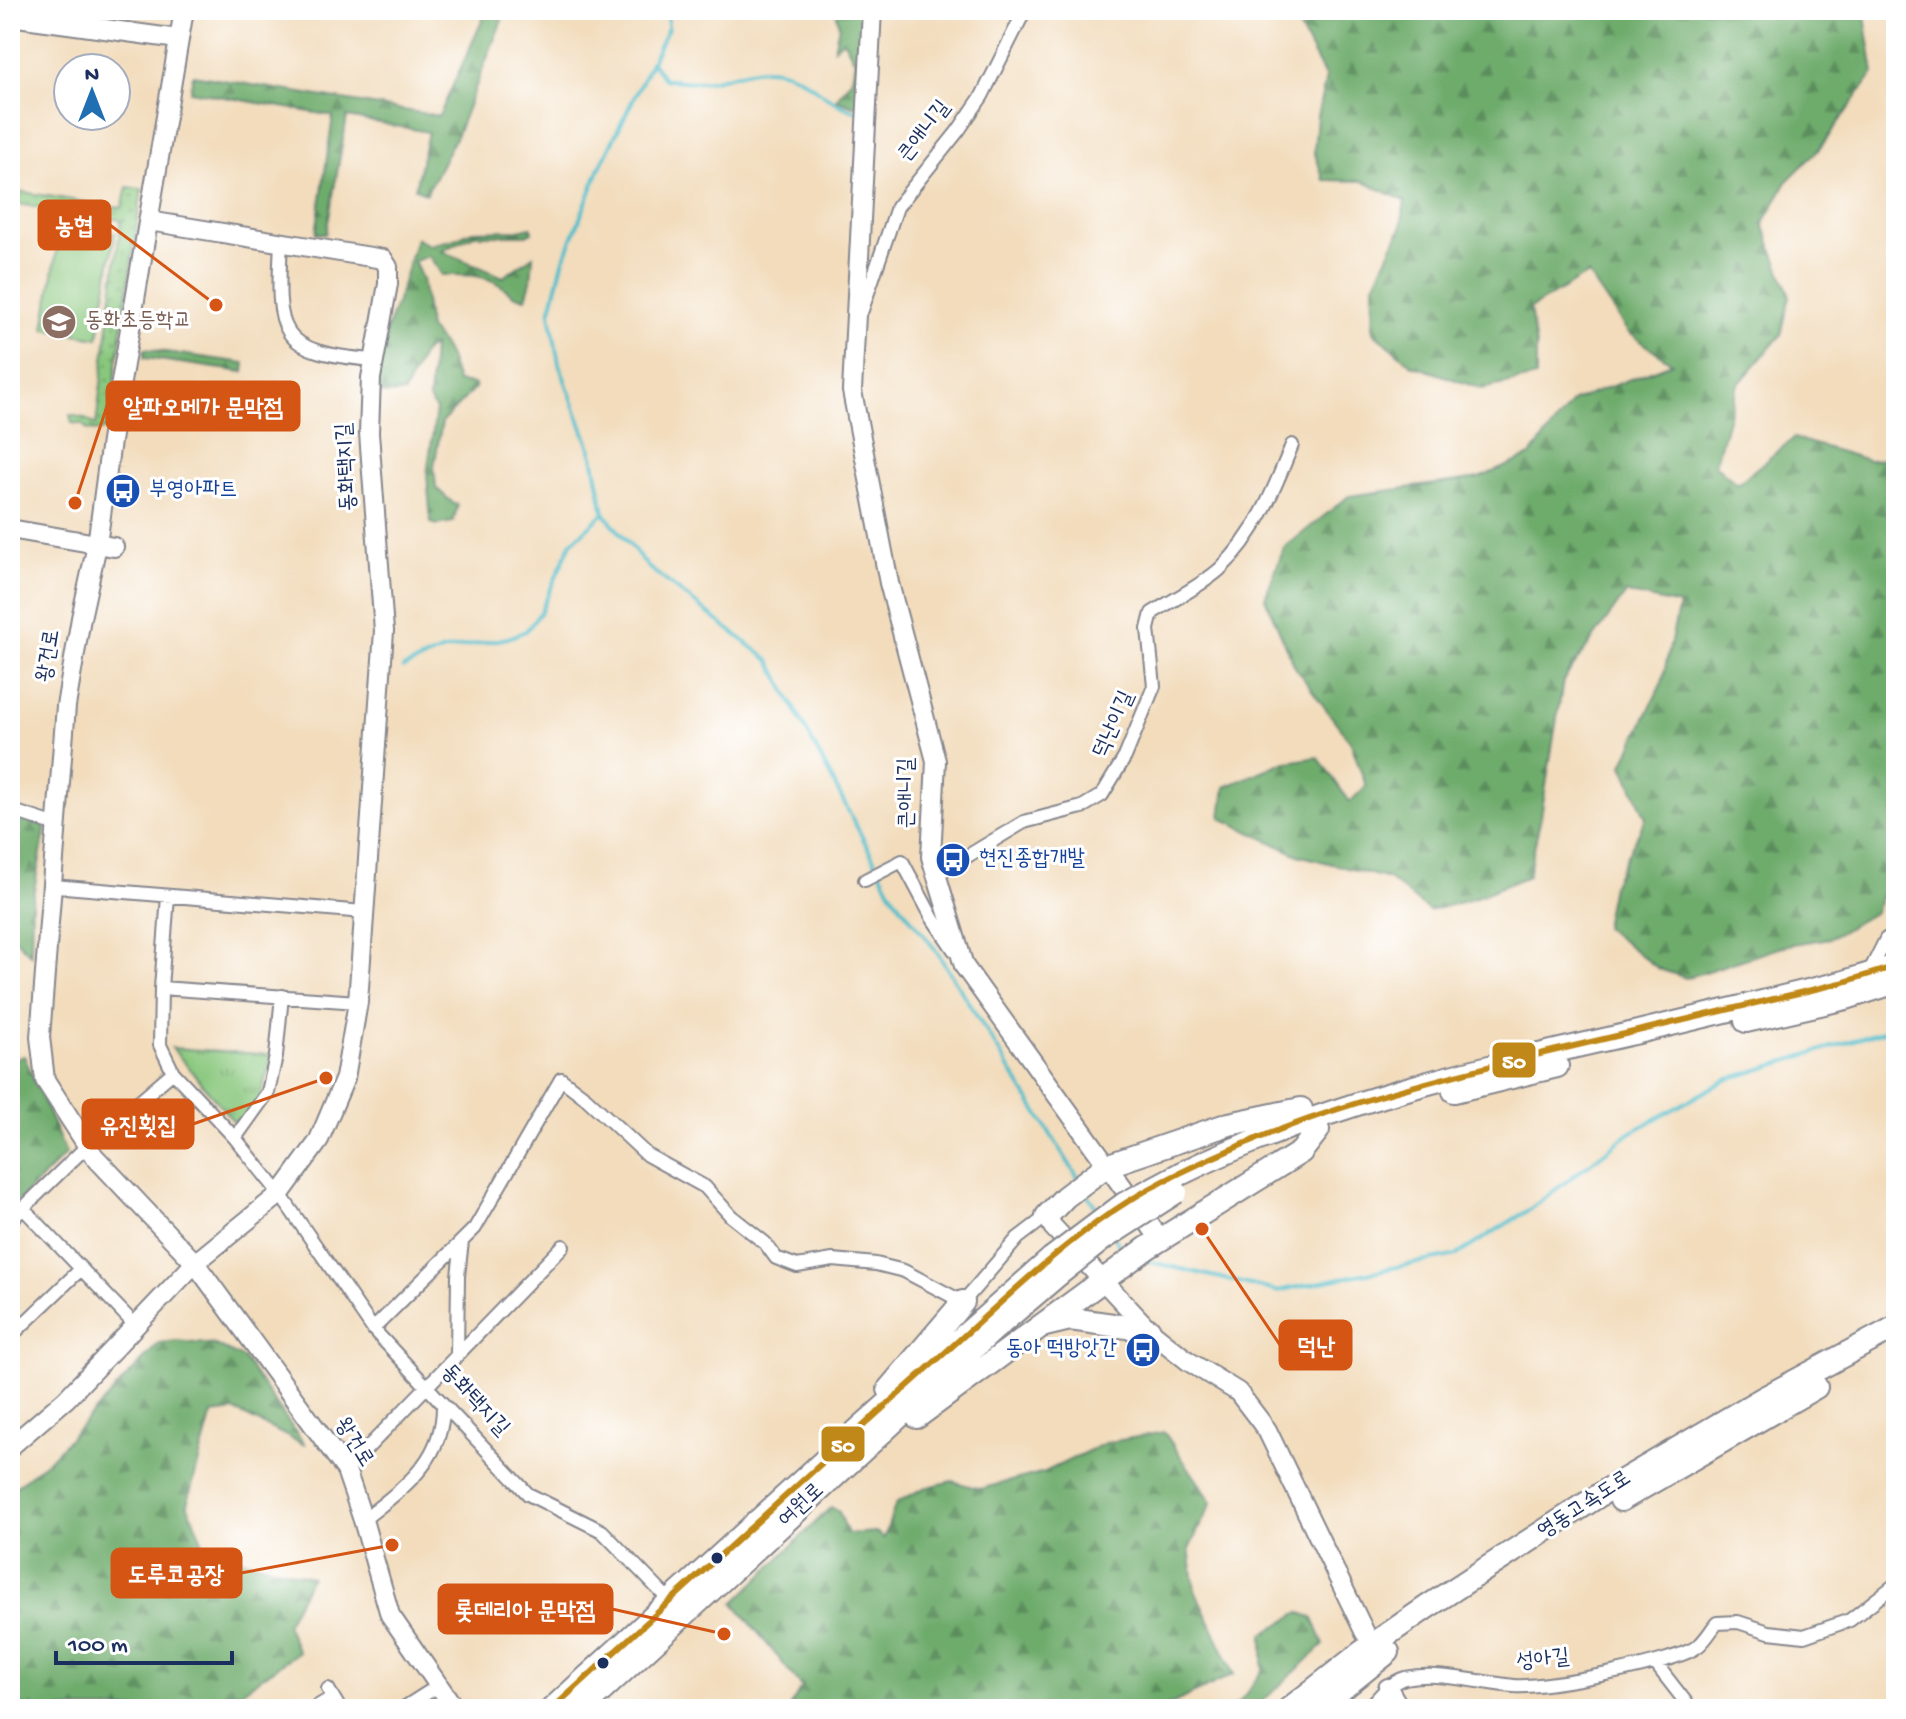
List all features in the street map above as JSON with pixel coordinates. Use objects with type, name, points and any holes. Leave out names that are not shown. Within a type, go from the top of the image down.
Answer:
[{"type":"highway","points":[[1185,1179],[1236,1146],[1294,1123],[1378,1097],[1492,1065],[1652,1029],[1896,966]]},
{"type":"highway","points":[[1185,1179],[1318,1130],[1410,1102],[1832,1001],[1896,982]]},
{"type":"highway","points":[[1047,1216],[1065,1197],[1101,1170],[1229,1124],[1378,1097]]},
{"type":"highway","points":[[866,1434],[902,1428],[1110,1274],[1301,1152],[1318,1130]]},
{"type":"highway","name":"여원로","points":[[552,1709],[677,1608],[1124,1204],[1185,1179]]},
{"type":"highway","points":[[866,1434],[905,1368],[963,1302]]},
{"type":"highway","points":[[1036,1327],[1070,1319],[1149,1330]]},
{"type":"highway","name":"영동고속도로","points":[[1289,1709],[1427,1607],[1612,1487],[1762,1399],[1896,1327]]},
{"type":"highway","name":"영동고속도로","points":[[1317,1709],[1433,1619],[1530,1560],[1618,1501],[1896,1342]]},
{"type":"highway","name":"여원로","points":[[582,1709],[662,1636],[677,1608]]},
{"type":"highway","points":[[662,1636],[662,1662]]},
{"type":"street","name":"왕건로","points":[[184,10],[111,441],[105,546],[81,618],[66,706],[40,1037],[45,1080],[94,1156],[195,1263],[346,1470],[390,1615],[455,1709]]},
{"type":"street","name":"큰애니길","points":[[872,10],[852,391],[889,583],[936,761],[931,857],[964,966],[1154,1244]]},
{"type":"street","name":"큰애니길","points":[[855,331],[897,207],[982,96],[1025,10]]},
{"type":"street","points":[[10,16],[178,39]]},
{"type":"street","name":"동화택지길","points":[[149,221],[383,259],[388,267],[388,284],[373,360],[369,433],[384,631],[358,1002],[345,1078],[318,1142],[280,1194],[195,1263]]},
{"type":"street","points":[[281,242],[281,314],[290,338],[310,350],[333,357],[373,360]]},
{"type":"street","name":"덕난이길","points":[[936,875],[1024,822],[1082,807],[1102,795],[1125,757],[1154,686],[1148,629],[1152,613],[1219,570],[1252,532],[1292,445]]},
{"type":"street","points":[[10,529],[105,546]]},
{"type":"street","points":[[10,810],[57,825]]},
{"type":"street","points":[[867,879],[902,861],[933,919],[964,966]]},
{"type":"street","points":[[53,886],[364,912]]},
{"type":"street","name":"동화택지길","points":[[168,896],[160,1045],[173,1072],[235,1138],[280,1194],[373,1329],[443,1404],[528,1494],[602,1531],[677,1608]]},
{"type":"street","points":[[1868,975],[1886,939],[1896,934]]},
{"type":"street","points":[[161,988],[358,1002]]},
{"type":"street","points":[[235,1138],[268,1092],[276,1056],[282,996]]},
{"type":"street","points":[[10,1221],[88,1145],[173,1072]]},
{"type":"street","points":[[373,1329],[475,1228],[561,1079],[647,1155],[705,1187],[731,1216],[765,1243],[776,1258],[797,1266],[833,1260],[876,1264],[904,1271],[963,1302],[1018,1238],[1047,1216],[1053,1227],[1110,1274],[1149,1330],[1188,1361],[1238,1392],[1267,1430],[1365,1633]]},
{"type":"street","points":[[23,1208],[136,1326]]},
{"type":"street","points":[[457,1355],[458,1276],[462,1241]]},
{"type":"street","points":[[346,1470],[563,1246]]},
{"type":"street","points":[[10,1447],[66,1399],[195,1263]]},
{"type":"street","points":[[10,1337],[81,1269]]},
{"type":"street","points":[[363,1520],[405,1486],[435,1451],[443,1426],[443,1404]]},
{"type":"street","name":"성아길","points":[[1388,1688],[1404,1678],[1446,1677],[1540,1686],[1656,1664],[1699,1646],[1717,1623],[1738,1622],[1769,1632],[1804,1636],[1850,1620],[1896,1584]]},
{"type":"street","points":[[1656,1664],[1691,1709]]},
{"type":"street","points":[[402,1709],[438,1686]]},
{"type":"street","points":[[1368,1709],[1388,1688],[1400,1709]]},
{"type":"street","points":[[313,1709],[334,1698]]},
{"type":"green space","points":[[487,10],[506,10],[457,134],[426,194],[415,188],[428,132],[347,117],[326,234],[316,233],[333,116],[190,91],[193,75],[439,116]]},
{"type":"green space","points":[[836,10],[868,10],[861,105],[853,106],[836,99],[852,78],[855,61],[843,40],[834,48],[839,26]]},
{"type":"green space","points":[[1290,10],[1864,10],[1874,73],[1820,148],[1788,180],[1763,224],[1790,296],[1781,335],[1737,386],[1715,465],[1737,484],[1794,438],[1868,460],[1896,459],[1896,855],[1875,912],[1830,938],[1788,945],[1686,978],[1659,969],[1604,927],[1612,885],[1646,818],[1623,765],[1662,682],[1679,605],[1626,593],[1563,681],[1528,876],[1469,900],[1429,911],[1389,879],[1298,855],[1221,818],[1225,787],[1281,763],[1318,757],[1350,802],[1366,786],[1351,743],[1295,667],[1265,598],[1284,548],[1349,496],[1479,478],[1530,456],[1573,401],[1672,363],[1628,332],[1588,274],[1530,309],[1536,347],[1536,377],[1482,389],[1412,365],[1373,332],[1374,285],[1401,228],[1405,201],[1362,181],[1324,180],[1314,151],[1317,116],[1326,78]]},
{"type":"green space","points":[[127,187],[142,189],[108,427],[101,431],[88,430],[82,424],[72,423],[70,415],[96,425],[121,220],[10,203],[10,190],[122,208]]},
{"type":"green space","points":[[61,225],[115,233],[98,338],[44,329]]},
{"type":"green space","points":[[531,227],[532,232],[526,235],[474,235],[442,251],[503,277],[533,256],[526,298],[487,279],[442,275],[429,256],[414,261],[422,279],[429,329],[447,353],[457,382],[476,387],[442,422],[434,466],[436,488],[458,505],[453,522],[431,523],[427,474],[436,410],[429,400],[433,345],[422,355],[404,393],[374,394],[386,331],[416,238],[429,245],[472,231]]},
{"type":"green space","points":[[145,349],[245,363],[244,372],[144,358]]},
{"type":"green space","points":[[10,810],[46,827],[32,901],[31,955],[10,934]]},
{"type":"green space","points":[[172,1048],[273,1055],[259,1100],[242,1121],[233,1121]]},
{"type":"green space","points":[[24,1056],[66,1154],[10,1209],[10,1060]]},
{"type":"green space","points":[[177,1341],[215,1345],[243,1358],[305,1445],[235,1411],[212,1414],[187,1504],[206,1550],[311,1577],[286,1624],[298,1652],[217,1709],[28,1709],[24,1705],[21,1709],[10,1709],[10,1491],[49,1460],[159,1343]]},
{"type":"green space","points":[[1164,1432],[1212,1502],[1189,1549],[1195,1590],[1234,1674],[1161,1709],[788,1709],[802,1687],[734,1603],[831,1507],[839,1512],[848,1534],[876,1532],[884,1538],[896,1503],[924,1488],[952,1481],[980,1489],[1045,1472],[1105,1443]]},
{"type":"green space","points":[[1300,1612],[1313,1618],[1324,1645],[1254,1709],[1227,1709],[1239,1703],[1263,1670],[1263,1634]]},
{"type":"waterway","points":[[668,10],[668,28],[600,167],[563,262],[550,313],[559,364],[593,456],[604,513],[648,567],[770,661],[893,896],[935,949],[1078,1178]]},
{"type":"waterway","points":[[652,62],[664,79],[686,82],[708,81],[754,70],[782,71],[859,112]]},
{"type":"waterway","points":[[403,668],[441,651],[508,638],[526,631],[540,613],[571,543],[604,513]]},
{"type":"waterway","points":[[1142,1260],[1277,1291],[1457,1255],[1530,1209],[1630,1133],[1726,1080],[1896,1027]]},
{"type":"waterway","points":[[1086,1192],[1099,1212]]},
{"type":"waterway","points":[[1116,1240],[1126,1257]]},
{"type":"transit line","name":"50","points":[[552,1709],[1035,1272],[1090,1227],[1149,1189],[1251,1141],[1356,1103],[1465,1073],[1841,983],[1896,966]]},
{"type":"place","name":"농협","points":[[216,305]]},
{"type":"place","name":"동화초등학교","points":[[59,322]]},
{"type":"place","name":"부영아파트","points":[[123,491]]},
{"type":"place","name":"알파오메가 문막점","points":[[75,503]]},
{"type":"place","name":"현진종합개발","points":[[953,860]]},
{"type":"place","name":"유진횟집","points":[[326,1078]]},
{"type":"place","name":"덕난","points":[[1202,1229]]},
{"type":"place","name":"동아 떡방앗간","points":[[1143,1350]]},
{"type":"place","name":"도루코공장","points":[[392,1545]]},
{"type":"place","name":"롯데리아 문막점","points":[[724,1634]]}]
